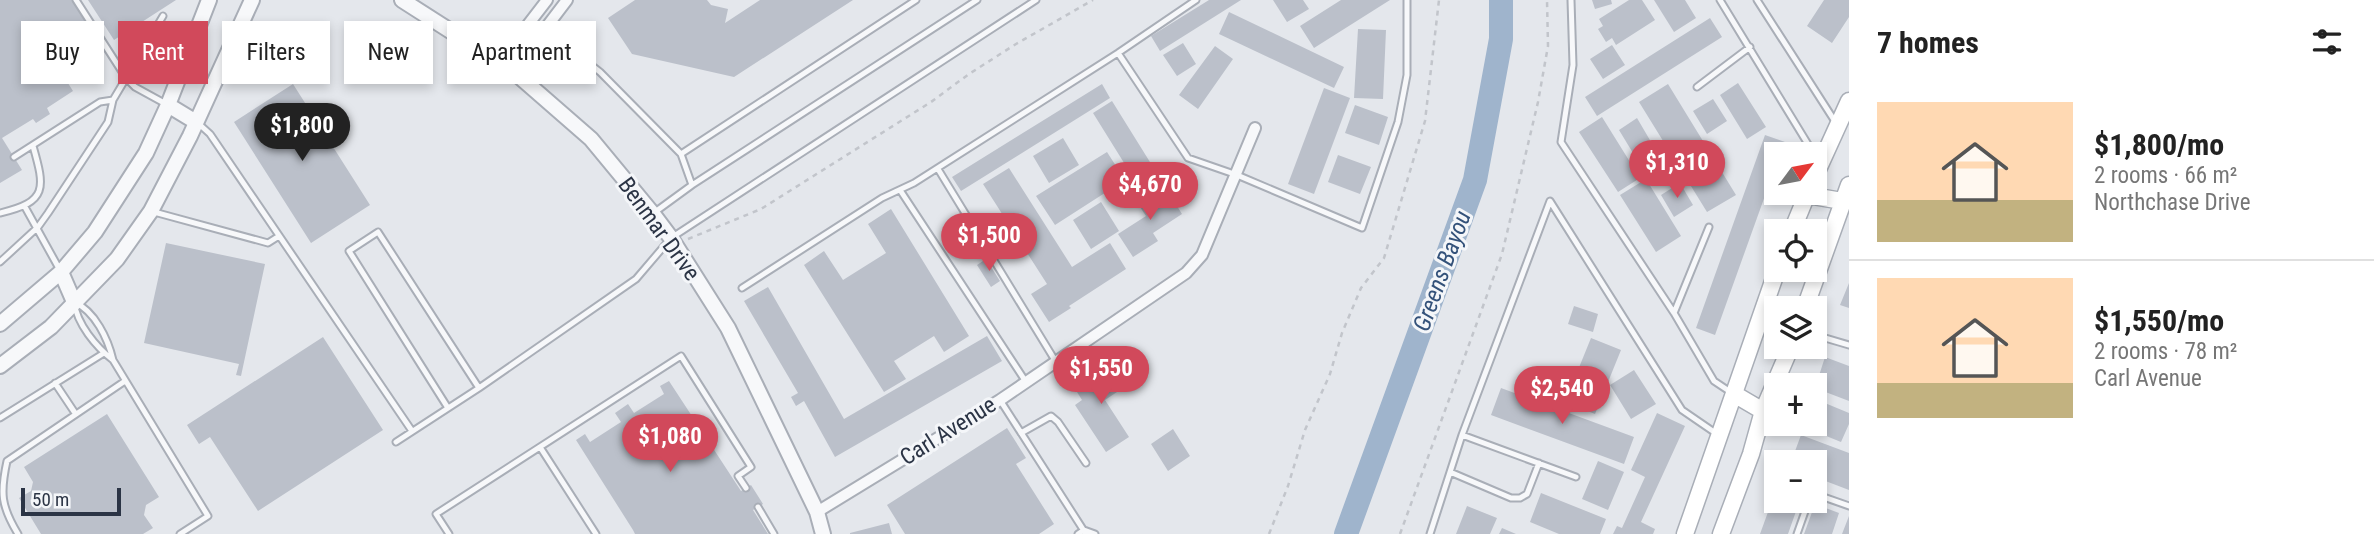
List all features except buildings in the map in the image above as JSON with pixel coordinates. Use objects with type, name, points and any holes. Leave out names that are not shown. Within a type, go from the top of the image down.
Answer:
[{"type":"main road","points":[[1827,144],[1849,101]]},
{"type":"main road","points":[[1809,296],[1849,185]]},
{"type":"main road","points":[[1827,198],[1842,201]]},
{"type":"main road","points":[[1685,534],[1773,282]]},
{"type":"main road","points":[[1721,534],[1751,454],[1763,411],[1785,359]]},
{"type":"main road","points":[[1734,394],[1763,411]]},
{"type":"street","points":[[0,324],[61,272],[95,232],[146,153],[209,0]]},
{"type":"street","points":[[0,366],[51,327],[117,258],[151,211],[197,122],[252,0]]},
{"type":"street","name":"Benmar Drive","points":[[402,0],[447,28]]},
{"type":"street","points":[[531,21],[547,0]]},
{"type":"street","points":[[551,21],[567,0]]},
{"type":"street","name":"Benmar Drive","points":[[528,84],[590,139],[653,214],[676,234],[728,328],[817,512],[823,534]]},
{"type":"street","points":[[168,105],[197,122]]},
{"type":"street","name":"Carl Avenue","points":[[817,512],[1000,400],[1186,273],[1202,255],[1255,128]]},
{"type":"street","points":[[61,272],[74,302]]},
{"type":"lane","points":[[76,0],[118,66]]},
{"type":"lane","points":[[681,154],[916,0]]},
{"type":"lane","points":[[653,214],[692,185],[977,0]]},
{"type":"lane","points":[[396,442],[636,279],[676,234],[1036,0]]},
{"type":"lane","points":[[742,288],[882,198],[937,169],[1196,0]]},
{"type":"lane","points":[[1118,53],[1188,158],[1237,175],[1362,228],[1398,122],[1407,75],[1407,0]]},
{"type":"lane","points":[[1571,0],[1573,65],[1562,142],[1674,313],[1714,381],[1734,394]]},
{"type":"lane","points":[[1720,0],[1805,142]]},
{"type":"lane","points":[[1757,0],[1838,126]]},
{"type":"lane","points":[[160,21],[163,16]]},
{"type":"lane","points":[[1697,87],[1750,47]]},
{"type":"lane","points":[[596,69],[681,154],[692,185]]},
{"type":"lane","points":[[0,262],[38,228],[108,122],[113,100],[122,84]]},
{"type":"lane","points":[[133,84],[168,105]]},
{"type":"lane","points":[[14,157],[100,102],[113,100]]},
{"type":"lane","points":[[197,122],[210,134],[412,431]]},
{"type":"lane","points":[[0,213],[25,207],[38,192],[42,179],[33,146]]},
{"type":"lane","points":[[937,169],[1056,362]]},
{"type":"lane","points":[[900,190],[1026,382]]},
{"type":"lane","points":[[1430,534],[1462,435],[1550,201],[1682,410],[1719,436]]},
{"type":"lane","points":[[25,207],[61,272]]},
{"type":"lane","points":[[151,211],[268,243],[279,236]]},
{"type":"lane","points":[[1674,313],[1709,227]]},
{"type":"lane","points":[[448,408],[349,251],[378,232],[479,388]]},
{"type":"lane","points":[[74,302],[76,313],[104,353],[113,360]]},
{"type":"lane","points":[[74,302],[85,307],[93,318],[109,344],[113,360],[125,381],[208,516],[180,534]]},
{"type":"lane","points":[[1827,339],[1849,345]]},
{"type":"lane","points":[[0,418],[104,353]]},
{"type":"lane","points":[[449,534],[436,514],[681,356],[751,467],[738,476],[746,488]]},
{"type":"lane","points":[[18,534],[3,509],[0,495],[7,461],[125,381]]},
{"type":"lane","points":[[55,383],[75,413]]},
{"type":"lane","points":[[1000,400],[1083,533],[1095,534]]},
{"type":"lane","points":[[1021,433],[1051,416],[1086,463]]},
{"type":"lane","points":[[1462,435],[1576,477]]},
{"type":"lane","points":[[540,447],[596,534]]},
{"type":"lane","points":[[0,458],[5,466]]},
{"type":"lane","points":[[1450,472],[1511,498],[1520,498],[1527,494],[1539,463]]},
{"type":"lane","points":[[1827,498],[1849,506]]},
{"type":"lane","points":[[758,507],[775,534]]},
{"type":"lane","points":[[1797,534],[1804,513]]},
{"type":"path","points":[[676,234],[688,240],[761,209],[931,102],[1016,44],[1093,0]]},
{"type":"path","points":[[1269,534],[1288,486],[1305,429],[1330,374],[1342,332],[1361,288],[1384,258],[1425,121],[1438,0]]},
{"type":"path","points":[[1400,534],[1502,254],[1538,102],[1548,46],[1547,0]]},
{"type":"waterway","name":"Greens Bayou","points":[[1346,534],[1475,180],[1501,39],[1501,0]]}]
